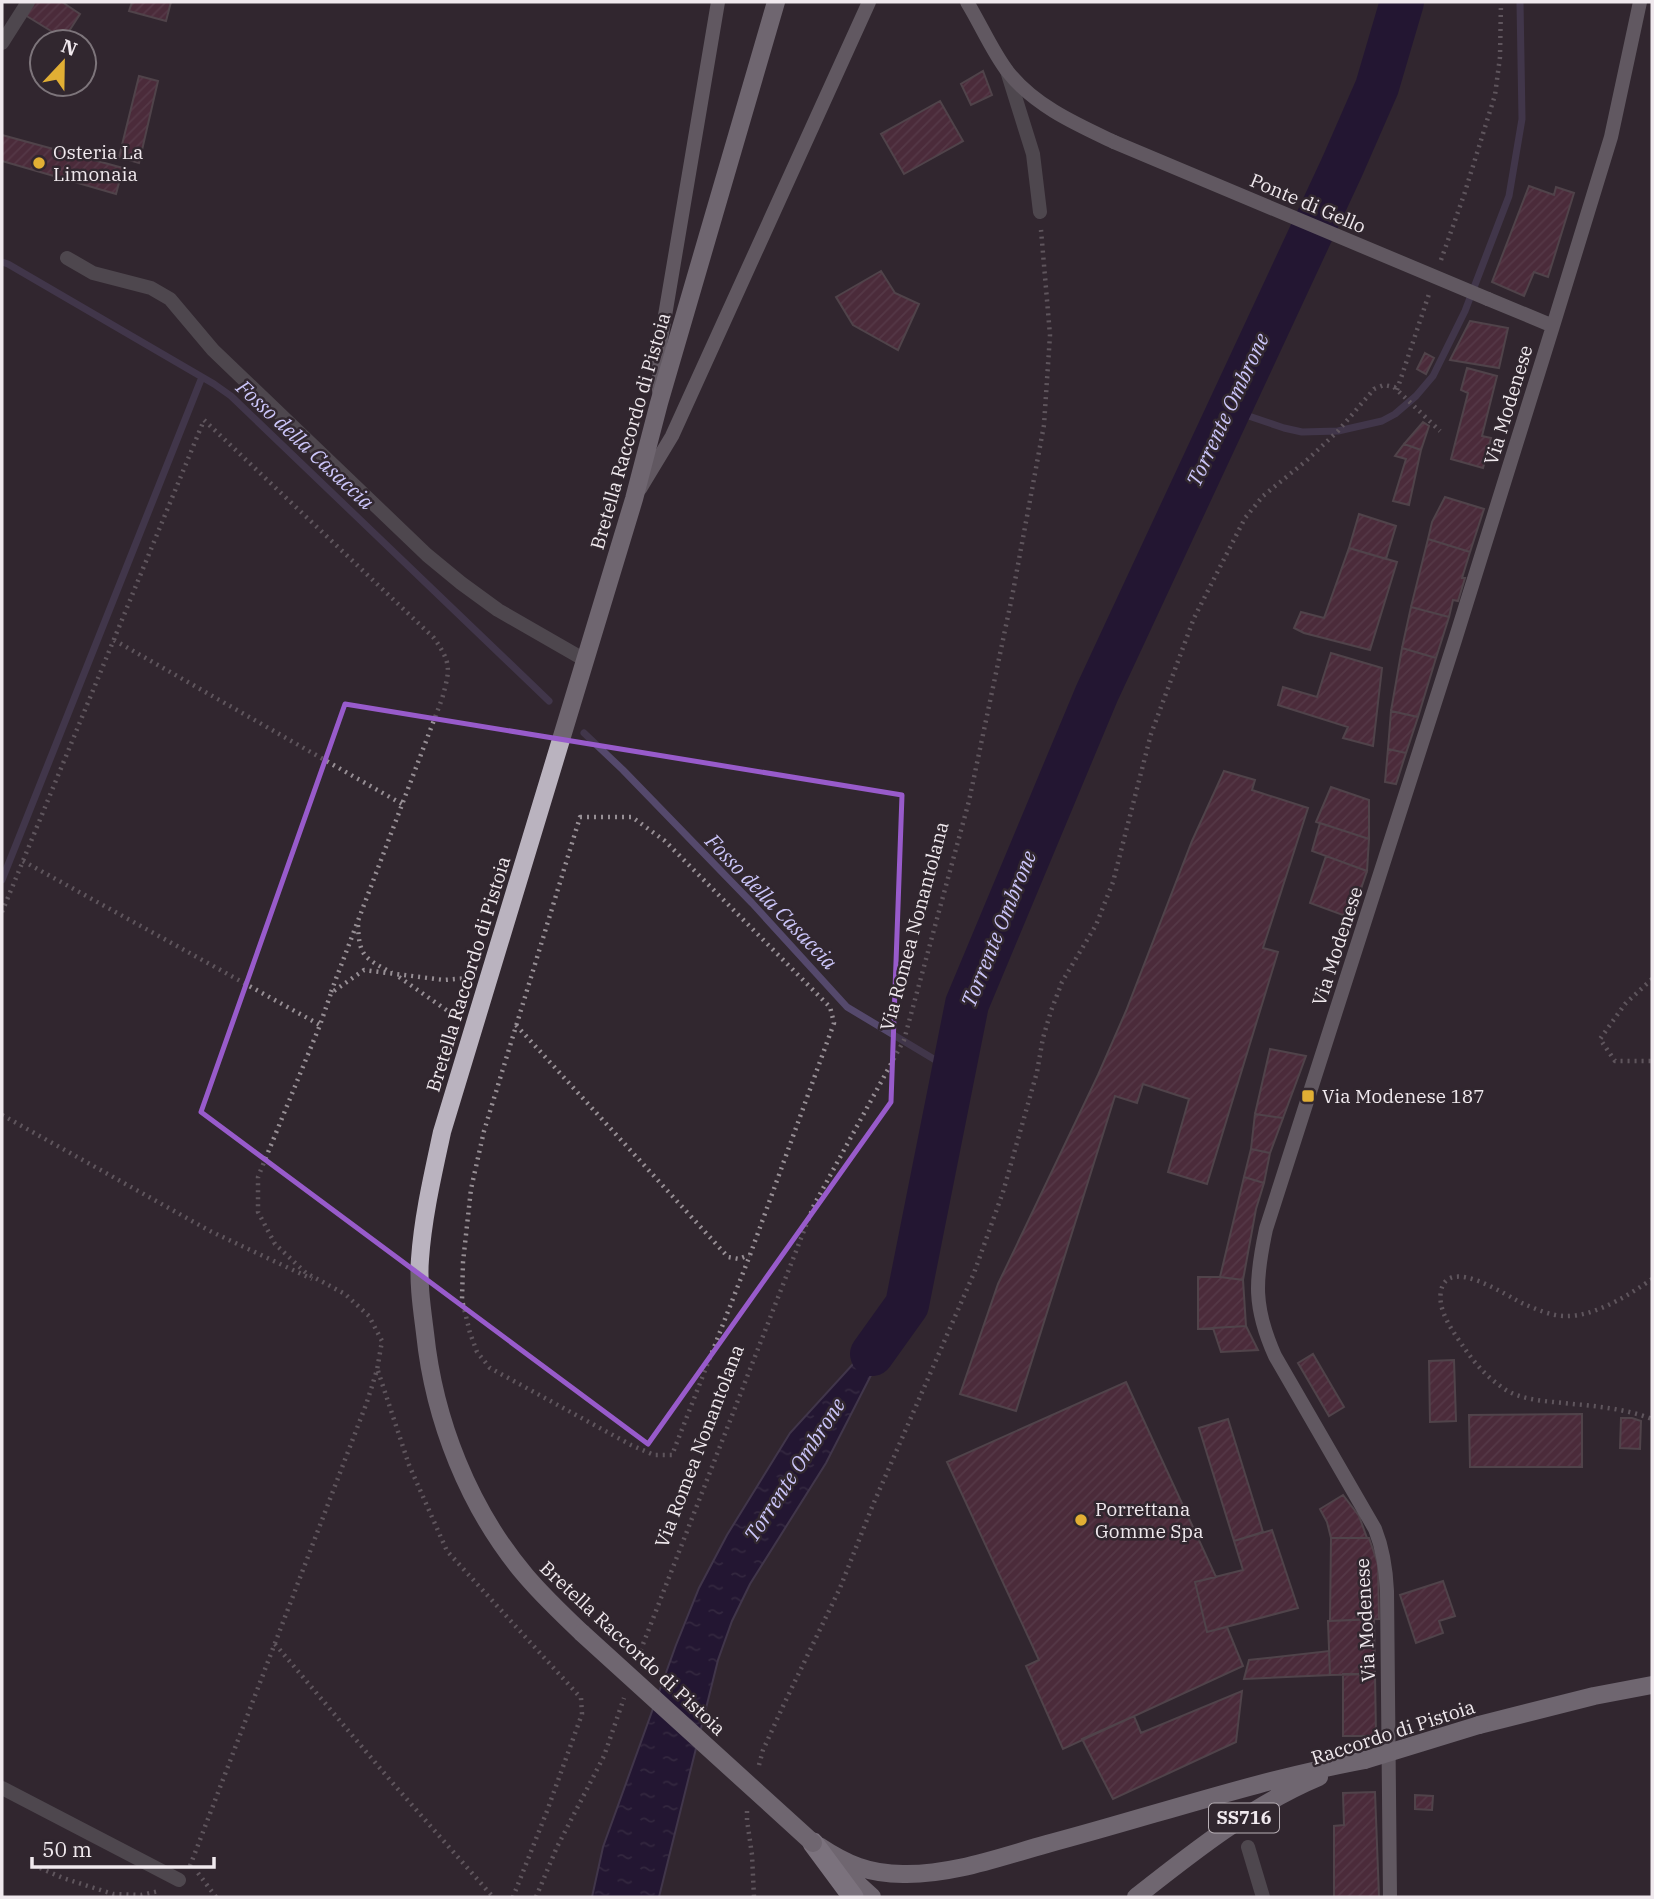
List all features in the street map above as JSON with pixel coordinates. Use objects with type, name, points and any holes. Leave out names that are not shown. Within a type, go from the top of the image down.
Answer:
[{"type":"highway","points":[[813,1843],[853,1897]]},
{"type":"main road","name":"Bretella Raccordo di Pistoia","points":[[776,2],[659,403],[634,499],[442,1132],[429,1195],[420,1261],[422,1308],[432,1387],[445,1428],[462,1472],[485,1515],[525,1575],[582,1633],[813,1843]]},
{"type":"main road","name":"Raccordo di Pistoia","points":[[1136,1897],[1186,1858],[1290,1790],[1365,1760],[1479,1725],[1594,1696],[1652,1685]]},
{"type":"main road","points":[[813,1843],[860,1868],[885,1873],[911,1874],[953,1869],[1313,1769],[1365,1760]]},
{"type":"main road","points":[[813,1843],[872,1897]]},
{"type":"street","points":[[2,43],[28,2]]},
{"type":"street","points":[[659,403],[659,351],[718,2]]},
{"type":"street","points":[[634,499],[672,436],[869,2]]},
{"type":"street","name":"Ponte di Gello","points":[[967,2],[1006,70],[1020,85],[1064,118],[1114,142],[1553,326]]},
{"type":"street","name":"Via Modenese","points":[[1390,1897],[1387,1591],[1381,1544],[1375,1529],[1275,1356],[1258,1305],[1258,1268],[1266,1228],[1447,665],[1611,137],[1640,2]]},
{"type":"street","points":[[1006,70],[1033,154],[1040,212]]},
{"type":"street","points":[[67,258],[93,273],[151,288],[170,299],[213,350],[427,555],[498,610],[585,660]]},
{"type":"street","points":[[2,1788],[179,1880]]},
{"type":"street","points":[[1248,1847],[1263,1897]]},
{"type":"path","points":[[1438,267],[1495,95],[1500,57],[1501,2]]},
{"type":"path","name":"Via Romea Nonantolana","points":[[635,1667],[814,1205],[904,1040],[968,801],[1012,597],[1044,425],[1050,335],[1040,212]]},
{"type":"path","points":[[1398,390],[1430,290]]},
{"type":"path","points":[[757,1772],[763,1750],[783,1704],[840,1588],[872,1507],[974,1273],[1003,1192],[1037,1072],[1051,1011],[1062,982],[1096,925],[1113,882],[1151,734],[1194,618],[1245,518],[1263,496],[1338,431],[1374,389],[1384,385],[1398,390],[1440,431]]},
{"type":"path","points":[[2,912],[204,420],[434,638],[446,656],[449,673],[442,699],[320,1025],[258,1177],[258,1212],[275,1244],[306,1273],[345,1294],[369,1316],[382,1341],[377,1370],[348,1452],[189,1870],[179,1880],[161,1890],[141,1895],[113,1895],[40,1868]]},
{"type":"path","points":[[114,640],[402,805]]},
{"type":"path","points":[[580,817],[632,817],[665,841],[830,1007],[834,1023],[750,1255],[671,1455],[654,1455],[631,1445],[490,1368],[477,1352],[462,1300],[471,1189],[481,1143],[580,817]]},
{"type":"path","points":[[23,861],[320,1025]]},
{"type":"path","points":[[358,920],[359,942],[365,957],[474,1028]]},
{"type":"path","points":[[331,993],[364,970],[444,981],[490,975]]},
{"type":"path","points":[[1652,979],[1625,1004],[1600,1039],[1615,1060],[1652,1061]]},
{"type":"path","points":[[516,1025],[729,1257],[739,1259],[750,1255]]},
{"type":"path","points":[[2,1115],[210,1231],[345,1294]]},
{"type":"path","points":[[1652,1279],[1615,1302],[1574,1316],[1561,1317],[1547,1313],[1522,1304],[1475,1279],[1462,1277],[1449,1279],[1441,1287],[1440,1299],[1442,1311],[1479,1368],[1508,1391],[1525,1398],[1607,1408],[1652,1419]]},
{"type":"path","points":[[377,1370],[409,1465],[447,1551],[581,1698],[582,1714],[513,1897]]},
{"type":"path","points":[[275,1644],[493,1897]]},
{"type":"path","points":[[536,1897],[556,1847],[604,1756],[626,1692]]},
{"type":"path","points":[[748,1804],[754,1897]]},
{"type":"path","points":[[191,1864],[216,1897]]},
{"type":"highlighted area","points":[[345,704],[902,795],[891,1102],[648,1444],[201,1112]]},
{"type":"water","points":[[907,1305],[826,1463],[750,1584],[732,1621],[718,1660],[659,1897],[592,1897],[603,1847],[676,1645],[699,1588],[727,1535],[790,1433]]},
{"type":"building","points":[[33,2],[62,2],[80,14],[71,28],[46,28],[25,15]]},
{"type":"building","points":[[132,2],[171,2],[166,21],[129,11]]},
{"type":"building","points":[[983,71],[992,95],[971,105],[961,84]]},
{"type":"building","points":[[139,76],[158,81],[139,163],[119,157]]},
{"type":"building","points":[[940,101],[963,141],[904,174],[881,134]]},
{"type":"building","points":[[2,135],[123,168],[116,194],[2,161]]},
{"type":"building","points":[[1529,186],[1554,195],[1556,187],[1574,193],[1548,277],[1534,272],[1524,296],[1492,282]]},
{"type":"building","points":[[881,271],[895,293],[919,304],[898,350],[853,325],[836,297]]},
{"type":"building","points":[[1470,321],[1508,328],[1499,368],[1450,360]]},
{"type":"building","points":[[1425,353],[1434,358],[1426,374],[1417,369]]},
{"type":"building","points":[[1467,368],[1497,376],[1482,436],[1491,438],[1483,468],[1451,459],[1468,393],[1461,390]]},
{"type":"building","points":[[1423,422],[1429,426],[1421,450],[1404,444]]},
{"type":"building","points":[[1404,444],[1421,450],[1409,505],[1393,501],[1406,459],[1395,456]]},
{"type":"building","points":[[1445,497],[1484,509],[1470,552],[1428,539],[1432,522]]},
{"type":"building","points":[[1359,514],[1396,526],[1386,559],[1349,548]]},
{"type":"building","points":[[1428,539],[1470,552],[1458,601],[1453,600],[1449,617],[1411,607]]},
{"type":"building","points":[[1349,548],[1397,562],[1370,650],[1294,628],[1301,612],[1324,618]]},
{"type":"building","points":[[1411,607],[1449,617],[1436,658],[1402,648]]},
{"type":"building","points":[[1402,648],[1436,658],[1418,717],[1391,711]]},
{"type":"building","points":[[1331,653],[1382,668],[1373,746],[1343,738],[1348,727],[1278,705],[1283,687],[1317,697]]},
{"type":"building","points":[[1391,711],[1418,717],[1406,753],[1388,749]]},
{"type":"building","points":[[1388,749],[1406,753],[1396,784],[1385,782]]},
{"type":"building","points":[[1224,771],[1255,780],[1252,790],[1308,808],[1263,948],[1278,952],[1207,1184],[1168,1172],[1189,1099],[1143,1084],[1137,1103],[1115,1096],[1016,1411],[960,1394],[998,1284],[1098,1075],[1126,1011],[1192,841]]},
{"type":"building","points":[[1331,787],[1369,800],[1369,839],[1316,822]]},
{"type":"building","points":[[1320,823],[1369,839],[1367,871],[1312,851]]},
{"type":"building","points":[[1326,856],[1367,871],[1351,918],[1310,903]]},
{"type":"building","points":[[1270,1049],[1306,1056],[1283,1118],[1255,1114]]},
{"type":"building","points":[[1255,1114],[1283,1118],[1270,1153],[1251,1149]]},
{"type":"building","points":[[1251,1149],[1270,1153],[1264,1183],[1244,1177]]},
{"type":"building","points":[[1244,1177],[1264,1183],[1256,1209],[1243,1280],[1220,1277]]},
{"type":"building","points":[[1198,1277],[1243,1280],[1246,1326],[1198,1329]]},
{"type":"building","points":[[1246,1326],[1258,1350],[1221,1352],[1213,1328]]},
{"type":"building","points":[[1313,1354],[1344,1407],[1329,1416],[1298,1363]]},
{"type":"building","points":[[1454,1360],[1456,1421],[1430,1422],[1429,1361]]},
{"type":"building","name":"Porrettana Gomme Spa","points":[[1126,1382],[1216,1577],[1195,1582],[1207,1632],[1227,1627],[1243,1666],[1063,1749],[1026,1666],[1039,1660],[947,1462]]},
{"type":"building","points":[[1582,1414],[1582,1467],[1470,1467],[1469,1415]]},
{"type":"building","points":[[1621,1418],[1641,1421],[1640,1449],[1620,1448]]},
{"type":"building","points":[[1228,1419],[1263,1532],[1234,1541],[1199,1428]]},
{"type":"building","points":[[1343,1495],[1359,1516],[1367,1538],[1331,1538],[1320,1509]]},
{"type":"building","points":[[1272,1530],[1298,1608],[1207,1632],[1195,1582],[1243,1570],[1234,1541]]},
{"type":"building","points":[[1331,1538],[1369,1538],[1378,1564],[1379,1619],[1330,1621]]},
{"type":"building","points":[[1443,1581],[1455,1616],[1439,1621],[1443,1633],[1416,1643],[1400,1595]]},
{"type":"building","points":[[1374,1619],[1375,1674],[1330,1675],[1328,1621]]},
{"type":"building","points":[[1329,1651],[1330,1675],[1244,1679],[1249,1660]]},
{"type":"building","points":[[1343,1674],[1375,1674],[1376,1736],[1343,1736]]},
{"type":"building","points":[[1242,1691],[1236,1742],[1113,1799],[1082,1739],[1134,1716],[1141,1733]]},
{"type":"building","points":[[1375,1792],[1379,1897],[1334,1897],[1334,1826],[1344,1825],[1343,1793]]},
{"type":"building","points":[[1415,1795],[1433,1796],[1432,1810],[1415,1809]]},
{"type":"waterway","name":"Torrente Ombrone","points":[[872,1354],[907,1305],[967,1004],[1097,693],[1377,87],[1402,2]]},
{"type":"waterway","points":[[1228,409],[1302,432],[1338,431],[1382,421],[1395,414],[1416,396],[1433,376],[1465,311],[1509,196],[1522,119],[1520,2]]},
{"type":"waterway","name":"Fosso della Casaccia","points":[[2,262],[231,396],[549,701]]},
{"type":"waterway","points":[[2,880],[202,377]]},
{"type":"waterway","name":"Fosso della Casaccia","points":[[584,733],[752,903],[847,1007],[952,1070]]},
{"type":"place","name":"Osteria La Limonaia","points":[[39,163]]},
{"type":"place","name":"Via Modenese 187","points":[[1308,1096]]},
{"type":"place","name":"Porrettana Gomme Spa","points":[[1081,1520]]}]
